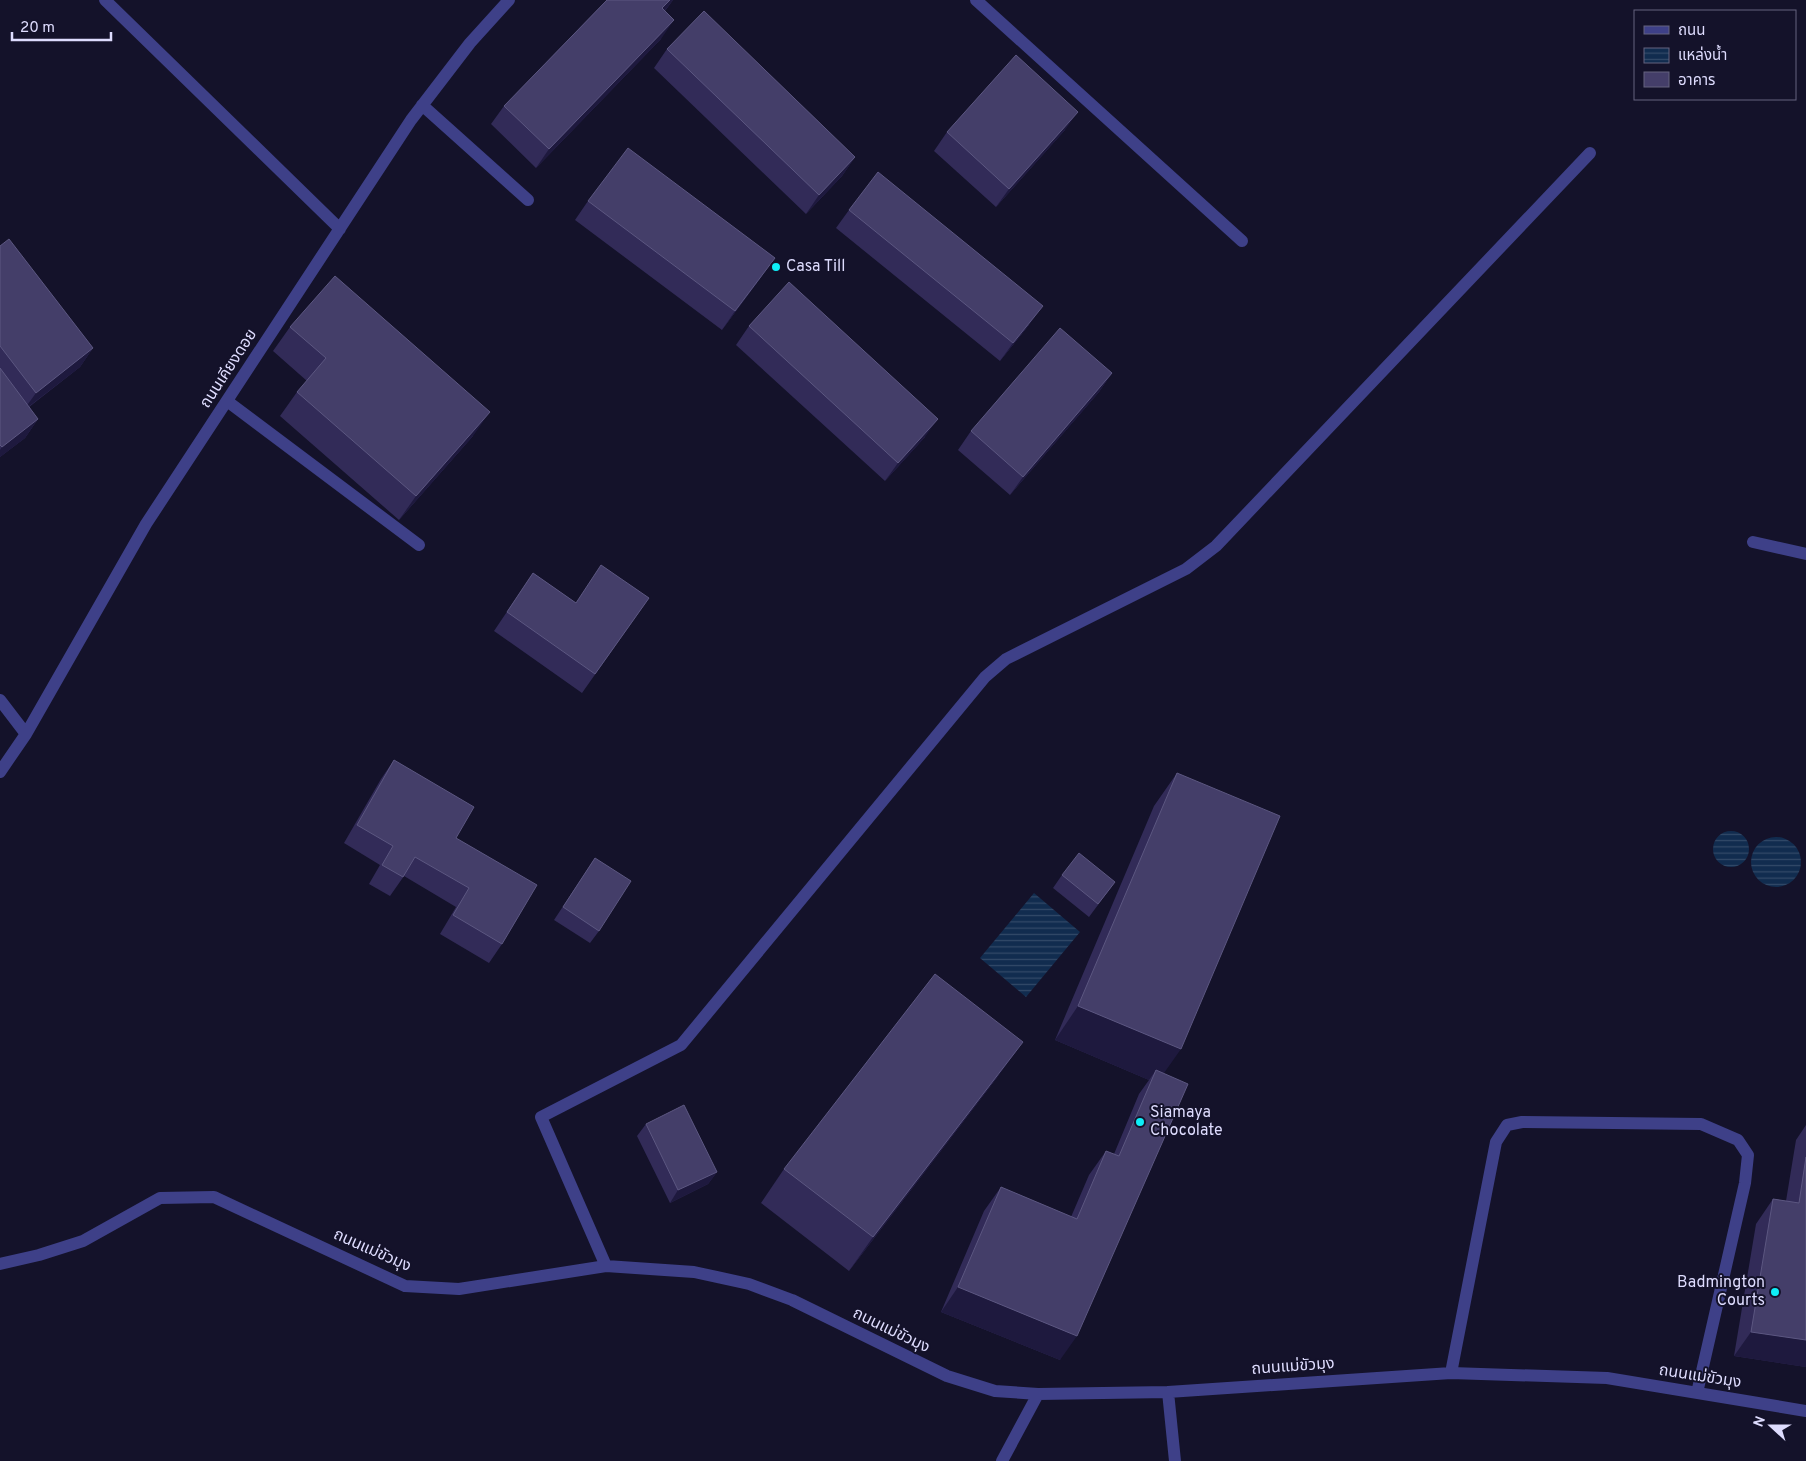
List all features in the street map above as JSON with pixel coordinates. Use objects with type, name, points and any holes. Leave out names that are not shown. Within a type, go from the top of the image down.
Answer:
[{"type":"street","points":[[105,0],[340,229]]},
{"type":"street","name":"ถนนเคียงดอย","points":[[0,772],[26,734],[146,524],[340,229],[422,105],[470,43],[509,0]]},
{"type":"street","points":[[976,0],[1242,241]]},
{"type":"street","points":[[422,105],[528,200]]},
{"type":"street","points":[[606,1266],[541,1117],[681,1045],[985,677],[1006,659],[1186,569],[1216,546],[1590,153]]},
{"type":"street","points":[[227,401],[419,545]]},
{"type":"street","points":[[1754,542],[1806,554]]},
{"type":"street","points":[[0,700],[26,734]]},
{"type":"street","points":[[1451,1372],[1496,1142],[1508,1125],[1522,1122],[1701,1124],[1738,1140],[1748,1155],[1745,1183],[1697,1393]]},
{"type":"street","name":"ถนนแม่ขัวมุง","points":[[0,1264],[39,1256],[83,1241],[160,1198],[214,1197],[406,1286],[459,1289],[606,1266],[694,1272],[749,1284],[792,1300],[947,1376],[995,1391],[1038,1394],[1168,1392],[1451,1372],[1607,1378],[1806,1411]]},
{"type":"street","points":[[1168,1392],[1176,1461]]},
{"type":"street","points":[[1002,1461],[1038,1394]]},
{"type":"water","points":[[1731,831],[1738,832],[1744,836],[1748,842],[1748,856],[1744,862],[1738,866],[1731,867],[1724,866],[1718,862],[1714,856],[1713,849],[1714,842],[1718,836],[1724,832]]},
{"type":"water","points":[[1776,837],[1785,839],[1796,848],[1801,862],[1799,871],[1790,882],[1776,887],[1767,885],[1756,876],[1751,862],[1753,853],[1762,842]]},
{"type":"water","points":[[1034,893],[1080,932],[1026,997],[980,958]]},
{"type":"building","points":[[607,0],[670,0],[662,8],[674,20],[549,149],[504,106]]},
{"type":"building","points":[[704,11],[855,157],[819,195],[667,49]]},
{"type":"building","points":[[1016,55],[1078,112],[1009,189],[947,132]]},
{"type":"building","points":[[628,148],[775,258],[735,311],[588,201]]},
{"type":"building","points":[[878,172],[1043,306],[1013,343],[849,210]]},
{"type":"building","points":[[9,239],[93,348],[36,393],[0,346],[0,246]]},
{"type":"building","points":[[335,276],[490,412],[416,496],[297,392],[326,358],[290,327]]},
{"type":"building","points":[[789,282],[938,419],[898,463],[749,326]]},
{"type":"building","points":[[1060,328],[1112,373],[1023,477],[971,431]]},
{"type":"building","points":[[0,368],[38,419],[2,447],[0,445]]},
{"type":"building","points":[[601,565],[649,598],[595,674],[507,612],[533,573],[576,603]]},
{"type":"building","points":[[394,760],[474,807],[456,838],[537,885],[502,944],[453,915],[469,888],[415,857],[403,877],[382,865],[393,846],[357,825]]},
{"type":"building","points":[[1177,773],[1280,816],[1181,1049],[1078,1006]]},
{"type":"building","points":[[1079,853],[1115,882],[1098,904],[1062,875]]},
{"type":"building","points":[[595,858],[631,881],[599,931],[563,907]]},
{"type":"building","points":[[935,974],[1023,1042],[873,1237],[784,1169]]},
{"type":"building","points":[[1156,1070],[1188,1084],[1077,1336],[958,1287],[1001,1187],[1077,1219],[1106,1151],[1119,1156]]},
{"type":"building","points":[[684,1105],[717,1172],[678,1190],[646,1124]]},
{"type":"building","points":[[1806,1157],[1806,1340],[1751,1332],[1773,1199],[1799,1203]]},
{"type":"place","name":"Casa Till","points":[[776,267]]},
{"type":"place","name":"Siamaya Chocolate","points":[[1140,1122]]},
{"type":"place","name":"Badmington Courts","points":[[1775,1292]]}]
